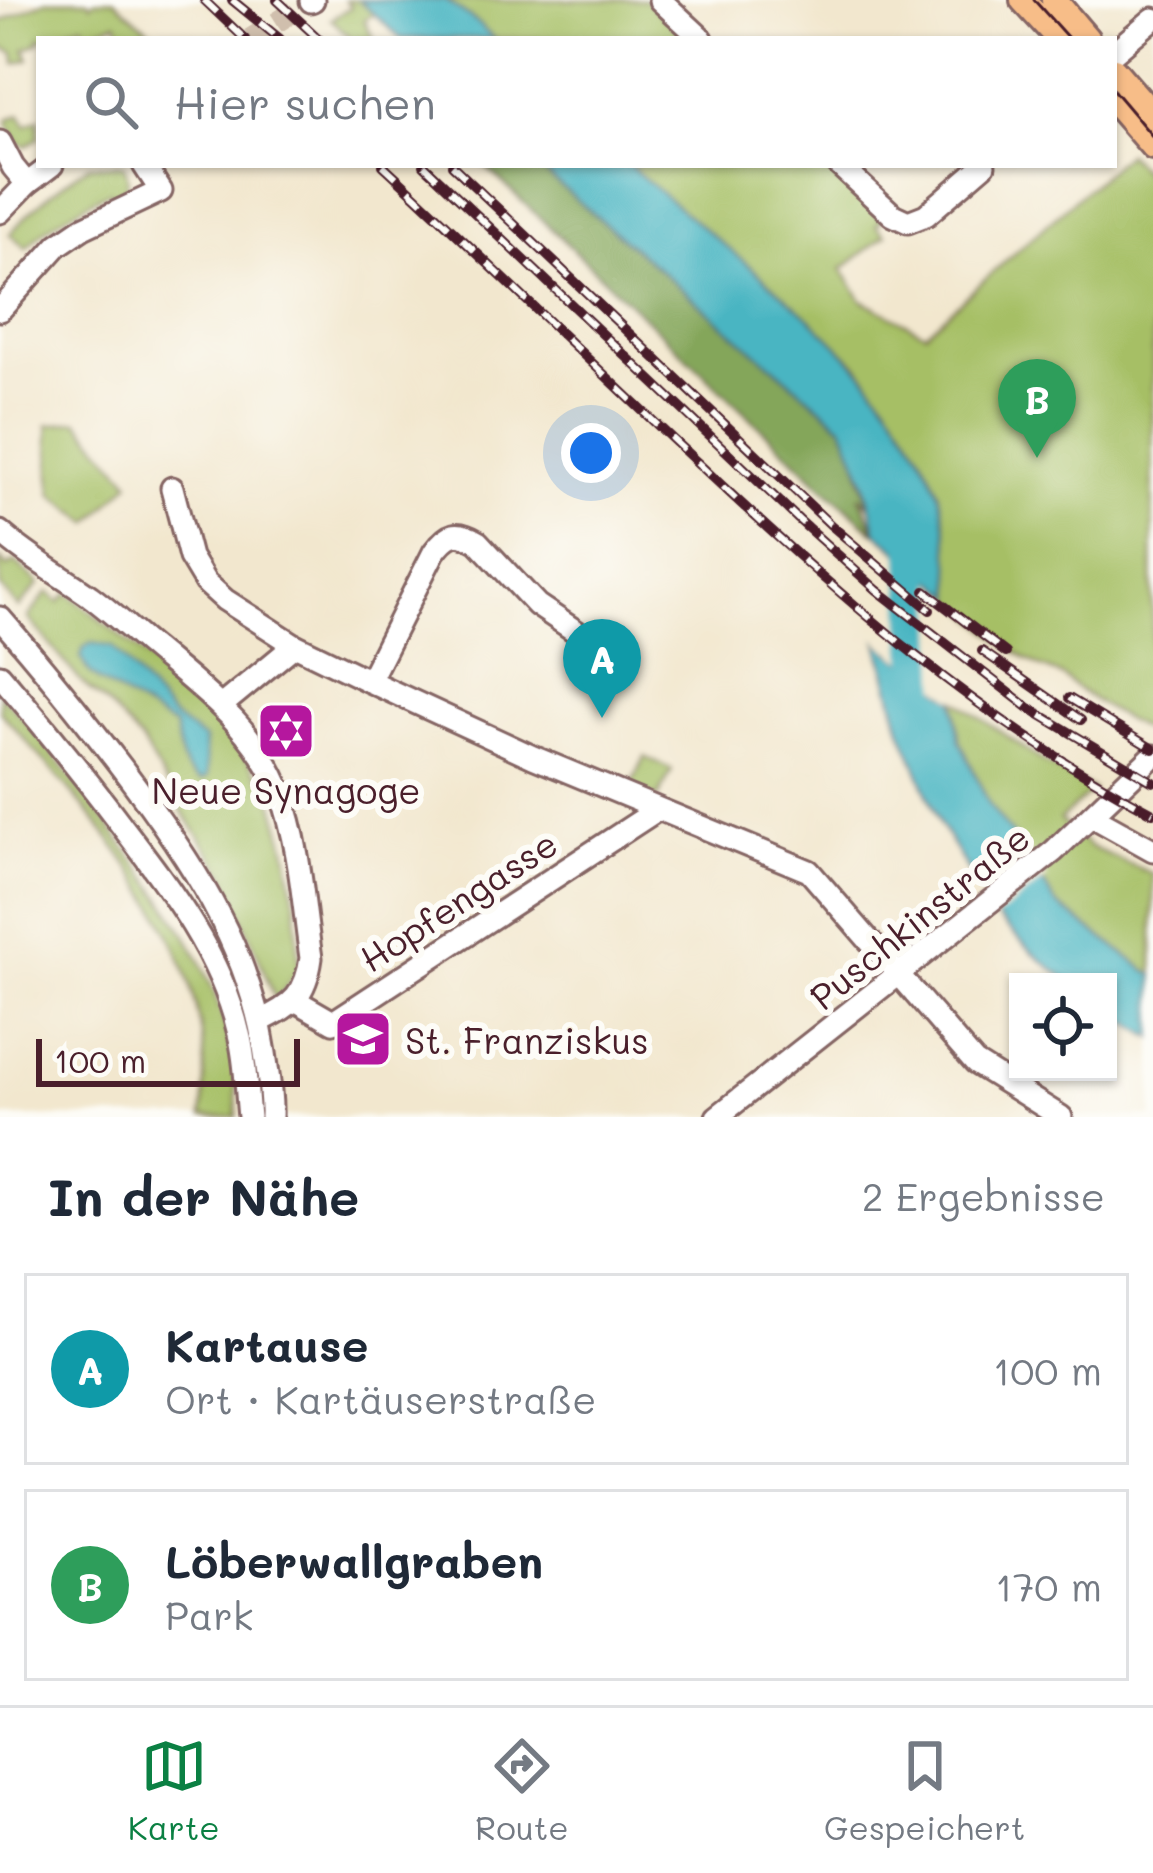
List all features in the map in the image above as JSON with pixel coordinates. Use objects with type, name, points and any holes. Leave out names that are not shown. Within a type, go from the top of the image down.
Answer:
[{"type":"main road","points":[[1024,0],[1056,36]]},
{"type":"main road","points":[[1054,0],[1085,36]]},
{"type":"main road","points":[[1117,73],[1153,115]]},
{"type":"main road","points":[[1117,105],[1153,147]]},
{"type":"street","points":[[659,0],[699,36]]},
{"type":"street","points":[[1117,49],[1153,19]]},
{"type":"street","points":[[0,142],[27,184]]},
{"type":"street","points":[[0,212],[48,168]]},
{"type":"street","points":[[0,310],[58,244],[160,191],[146,168]]},
{"type":"street","points":[[842,168],[893,215],[908,222],[926,215],[981,168]]},
{"type":"street","points":[[172,488],[190,557],[205,582],[225,600],[295,645],[369,681],[657,810],[809,871],[975,1063],[1061,1117]]},
{"type":"street","points":[[0,532],[94,599],[221,706],[266,762],[290,821],[311,958],[308,980],[296,1000],[260,1021]]},
{"type":"street","points":[[369,681],[434,552],[446,536],[456,533],[478,542],[537,604],[593,644]]},
{"type":"street","points":[[0,618],[104,744],[195,871],[220,916],[260,1021],[249,1117]]},
{"type":"street","points":[[221,706],[295,645]]},
{"type":"street","points":[[0,675],[76,765],[189,917],[227,997],[271,1117]]},
{"type":"street","name":"Puschkinstraße","points":[[717,1117],[1041,862],[1153,756]]},
{"type":"street","name":"Hopfengasse","points":[[296,1000],[333,1022],[657,810]]},
{"type":"street","points":[[1092,816],[1153,850]]},
{"type":"green space","points":[[48,0],[87,0],[91,4],[114,0],[153,36],[123,36],[117,22],[88,34],[83,24],[55,36],[36,36],[36,44],[25,49],[29,59],[15,63],[14,53],[0,47],[0,22]]},
{"type":"green space","points":[[345,0],[359,0],[374,14],[364,20],[372,36],[349,36],[331,19],[351,7]]},
{"type":"green space","points":[[445,0],[645,0],[685,36],[491,36]]},
{"type":"green space","points":[[21,114],[26,125],[36,120],[36,140],[26,146],[18,143],[8,119]]},
{"type":"green space","points":[[1127,153],[1153,183],[1152,734],[1026,658],[954,599],[939,492],[902,424],[857,364],[632,168],[829,168],[884,218],[876,225],[886,235],[842,269],[862,300],[925,333],[1110,168],[1117,168]]},
{"type":"green space","points":[[85,168],[124,168],[127,174],[119,194],[114,197],[110,191],[65,216],[26,248],[10,234]]},
{"type":"green space","points":[[487,168],[540,168],[843,426],[869,505],[859,495],[877,534]]},
{"type":"green space","points":[[78,421],[131,482],[90,523],[52,494],[48,425]]},
{"type":"green space","points":[[0,559],[8,567],[15,562],[39,584],[19,608],[0,587]]},
{"type":"green space","points":[[48,592],[59,602],[68,593],[226,727],[272,796],[296,905],[299,968],[276,1001],[225,874],[143,744],[81,682],[28,618]]},
{"type":"green space","points":[[0,693],[93,804],[201,962],[233,1062],[237,1117],[202,1117],[204,1056],[194,999],[175,946],[148,895],[78,800],[0,711]]},
{"type":"green space","points":[[954,699],[1048,765],[1093,790],[1060,820],[1090,847],[1153,874],[1153,975],[1056,904],[990,806],[959,739]]},
{"type":"green space","points":[[645,757],[672,770],[658,798],[630,788]]},
{"type":"water","points":[[359,0],[445,0],[491,36],[398,36]]},
{"type":"water","points":[[540,168],[632,168],[843,351],[912,438],[937,488],[954,597],[877,533],[864,479],[843,426]]},
{"type":"water","points":[[878,642],[954,699],[959,739],[990,806],[1056,904],[1153,975],[1153,1038],[1117,1016],[1117,973],[1058,973],[996,917],[941,826],[901,729]]},
{"type":"water","points":[[92,643],[113,647],[172,717],[204,740],[207,777],[201,781],[188,772],[175,727],[90,673],[81,657],[84,647]]},
{"type":"pier","points":[[878,636],[954,692],[954,699],[878,642]]},
{"type":"pier","points":[[1029,850],[1047,878],[993,920],[975,893]]},
{"type":"waterway","points":[[914,525],[926,718]]},
{"type":"tunnel","points":[[255,36],[311,1]]},
{"type":"tram line","points":[[1034,0],[1066,36]]},
{"type":"tram line","points":[[1117,95],[1153,137]]},
{"type":"railway","points":[[204,0],[242,36]]},
{"type":"railway","points":[[232,0],[276,36]]},
{"type":"railway","points":[[277,0],[316,36]]},
{"type":"railway","points":[[386,168],[860,610],[1029,739],[1153,813]]},
{"type":"railway","points":[[427,168],[877,590],[1029,708],[1153,782]]},
{"type":"railway","points":[[455,168],[832,526],[930,610]]},
{"type":"railway","points":[[925,591],[1006,653]]},
{"type":"railway","points":[[982,651],[1081,720]]},
{"type":"railway","points":[[1069,698],[1153,749]]},
{"type":"place","name":"Löberwallgraben","points":[[1037,458]]},
{"type":"place","name":"Kartause","points":[[602,718]]},
{"type":"place","name":"Neue Synagoge","points":[[286,731]]},
{"type":"place","name":"St. Franziskus","points":[[363,1039]]}]
